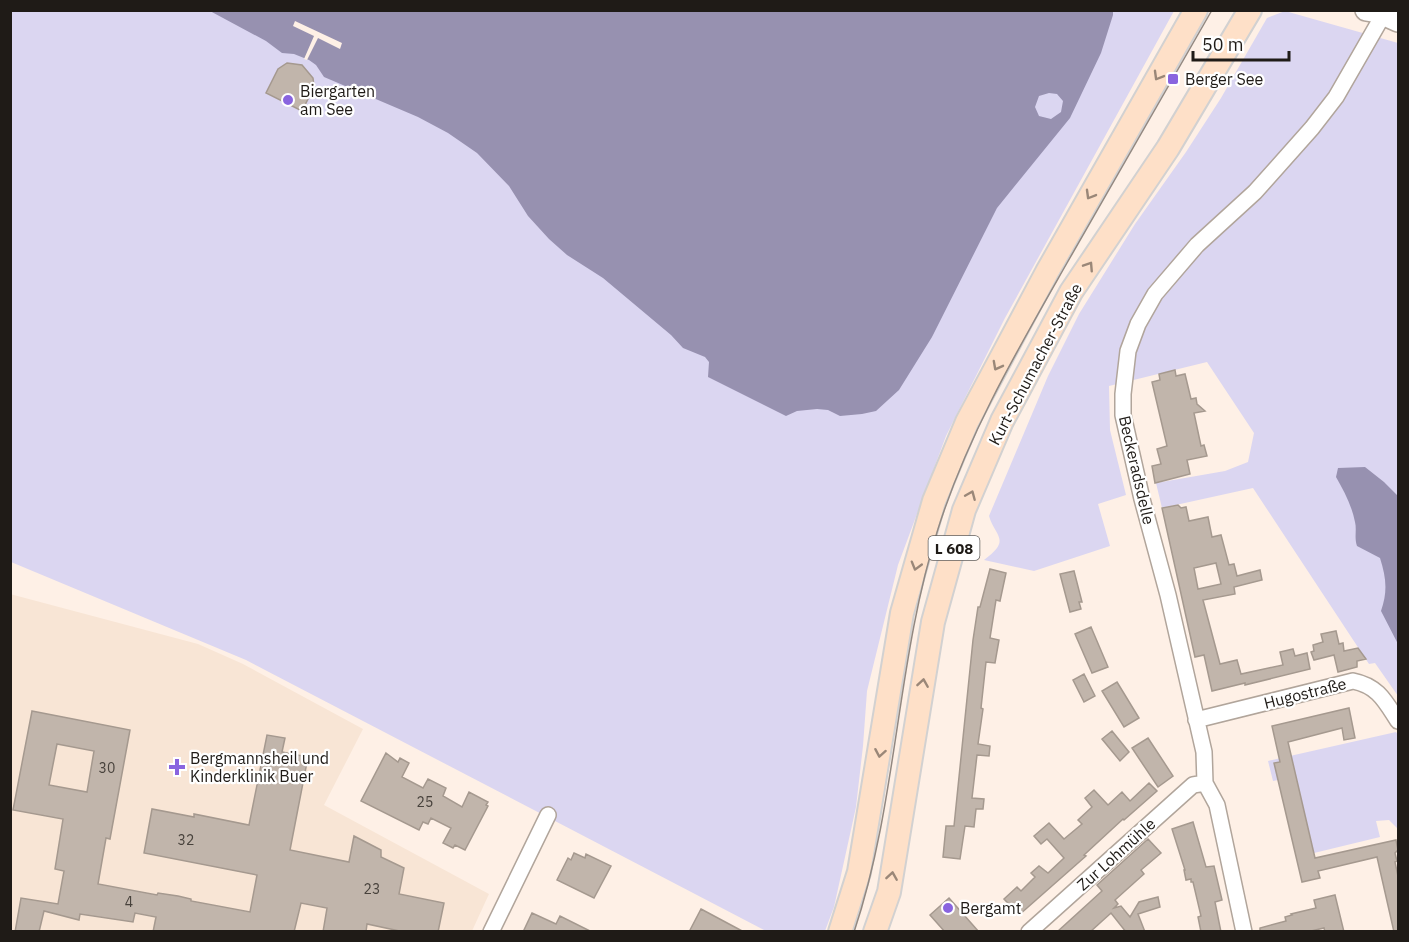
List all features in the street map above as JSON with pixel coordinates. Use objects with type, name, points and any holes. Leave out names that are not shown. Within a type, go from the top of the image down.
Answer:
[{"type":"main road","name":"Kurt-Schumacher-Straße","points":[[875,932],[889,892],[933,622],[964,510],[1002,422],[1071,292],[1168,148],[1250,10]]},
{"type":"main road","name":"Kurt-Schumacher-Straße","points":[[840,932],[859,872],[902,613],[934,501],[967,422],[1036,292],[1191,16]]},
{"type":"street","name":"Beckeradsdelle","points":[[1244,932],[1217,805],[1205,783],[1204,752],[1123,415],[1128,351],[1137,324],[1155,294],[1197,245],[1255,192],[1293,151],[1336,97],[1382,13]]},
{"type":"street","name":"Hugostraße","points":[[1196,720],[1353,681],[1367,684],[1380,695],[1398,721]]},
{"type":"street","name":"Zur Lohmühle","points":[[1029,932],[1193,785],[1205,783]]},
{"type":"street","points":[[491,932],[548,815]]},
{"type":"shaded area","points":[[1113,10],[1113,15],[1101,53],[1070,118],[997,208],[932,337],[899,390],[876,411],[840,416],[828,410],[817,409],[797,411],[786,416],[708,377],[709,362],[705,357],[683,348],[671,335],[603,278],[567,255],[549,239],[528,216],[509,186],[477,153],[448,133],[418,117],[324,77],[316,65],[309,60],[294,54],[282,53],[266,41],[210,11]],"holes":[[[1049,93],[1057,94],[1063,101],[1061,112],[1051,119],[1039,116],[1035,107],[1039,96]]]},
{"type":"shaded area","points":[[11,11],[1174,11],[1005,318],[946,436],[898,565],[867,691],[856,807],[834,907],[825,931],[766,931],[246,660],[11,562]]},
{"type":"shaded area","points":[[1285,11],[1398,43],[1398,696],[1375,663],[1369,664],[1253,488],[1162,508],[1156,483],[1225,471],[1248,462],[1254,433],[1207,362],[1109,386],[1110,430],[1126,495],[1098,504],[1110,546],[1034,571],[984,560],[999,542],[989,516],[1048,376],[1079,314],[1135,224],[1221,98],[1267,18]]},
{"type":"shaded area","points":[[1365,467],[1398,496],[1398,644],[1381,611],[1385,597],[1385,584],[1380,558],[1357,546],[1356,525],[1352,510],[1336,477],[1338,468]]},
{"type":"shaded area","name":"Bergmannsheil und Kinderklinik Buer","points":[[10,594],[198,644],[243,664],[363,729],[324,805],[489,894],[472,931],[11,931]]},
{"type":"shaded area","points":[[1396,732],[1398,735],[1398,829],[1389,820],[1376,821],[1380,837],[1314,853],[1292,759],[1274,763],[1278,780],[1273,781],[1268,761]]},
{"type":"pier","points":[[295,21],[342,43],[340,49],[318,38],[307,60],[304,59],[314,36],[293,26]]},
{"type":"building","points":[[287,63],[302,65],[313,78],[314,87],[302,111],[266,93],[278,69]]},
{"type":"building","points":[[1175,370],[1176,376],[1185,374],[1191,399],[1196,398],[1197,404],[1205,411],[1194,413],[1201,446],[1204,445],[1207,456],[1187,460],[1190,474],[1155,483],[1152,466],[1161,464],[1157,449],[1167,446],[1152,382],[1160,380],[1159,374]]},
{"type":"building","points":[[1178,505],[1181,508],[1186,507],[1189,521],[1208,517],[1212,537],[1221,535],[1229,565],[1234,564],[1237,576],[1260,570],[1262,580],[1234,587],[1235,594],[1203,600],[1220,664],[1237,660],[1241,674],[1283,665],[1280,652],[1293,649],[1295,656],[1307,653],[1310,669],[1212,691],[1204,655],[1195,657],[1162,508]],"holes":[[[1216,563],[1221,584],[1198,589],[1194,568]]]},
{"type":"building","points":[[990,569],[1006,573],[1000,601],[996,600],[990,638],[999,640],[995,663],[986,662],[981,708],[983,709],[978,744],[990,746],[989,756],[977,755],[972,798],[984,799],[983,809],[976,809],[974,827],[965,826],[960,859],[943,857],[946,826],[954,826],[973,640],[978,607],[980,607]]},
{"type":"building","points":[[1074,571],[1082,602],[1079,602],[1081,609],[1070,612],[1060,574]]},
{"type":"building","points":[[1091,627],[1108,667],[1092,673],[1075,634]]},
{"type":"building","points":[[1336,631],[1339,644],[1343,643],[1344,651],[1358,648],[1366,659],[1357,661],[1357,667],[1338,672],[1334,655],[1314,660],[1311,652],[1314,651],[1313,645],[1323,642],[1321,634]]},
{"type":"building","points":[[1084,674],[1095,696],[1084,702],[1073,680]]},
{"type":"building","points":[[1117,682],[1139,718],[1124,727],[1102,691]]},
{"type":"building","points":[[1349,708],[1355,738],[1344,740],[1342,728],[1288,742],[1315,858],[1396,840],[1398,932],[1394,932],[1377,857],[1318,871],[1320,878],[1302,882],[1274,763],[1280,762],[1272,726]]},
{"type":"building","points":[[32,711],[130,730],[110,839],[106,838],[98,884],[157,895],[158,893],[178,896],[191,899],[191,901],[250,912],[257,875],[144,853],[152,809],[194,817],[194,814],[249,825],[267,735],[285,738],[282,752],[308,757],[290,850],[349,862],[354,836],[381,850],[381,857],[404,868],[399,894],[444,903],[438,932],[404,932],[367,924],[366,932],[323,932],[327,908],[301,903],[294,932],[153,932],[156,917],[135,913],[133,922],[80,914],[79,920],[44,911],[39,932],[15,932],[21,898],[58,904],[64,871],[55,869],[63,819],[13,810]],"holes":[[[57,744],[94,751],[87,792],[49,785]]]},
{"type":"building","points":[[1112,731],[1129,752],[1120,761],[1102,739]]},
{"type":"building","points":[[1148,738],[1173,776],[1158,787],[1132,748]]},
{"type":"building","points":[[386,753],[398,762],[400,758],[409,763],[402,777],[423,788],[428,779],[446,788],[443,796],[462,807],[469,792],[488,802],[465,850],[443,843],[451,828],[431,818],[428,824],[423,822],[419,830],[361,801]]},
{"type":"building","points":[[1149,783],[1157,791],[1123,819],[1084,855],[1086,856],[1019,915],[1004,899],[1017,887],[1021,891],[1035,877],[1031,873],[1039,866],[1048,873],[1064,858],[1047,839],[1041,844],[1034,836],[1049,823],[1064,839],[1082,824],[1078,820],[1092,807],[1085,798],[1094,790],[1108,805],[1122,792],[1130,801]]},
{"type":"building","points":[[1193,822],[1206,867],[1214,866],[1222,900],[1215,902],[1221,932],[1201,932],[1198,917],[1201,916],[1193,882],[1191,879],[1186,880],[1172,829]]},
{"type":"building","points":[[1148,839],[1161,853],[1141,870],[1144,874],[1115,900],[1118,904],[1114,908],[1121,906],[1130,917],[1139,902],[1158,897],[1160,907],[1138,914],[1145,932],[1126,932],[1111,913],[1090,932],[1057,932],[1102,891],[1097,885]]},
{"type":"building","points":[[574,853],[585,858],[586,854],[611,866],[594,898],[557,880],[568,858],[571,860]]},
{"type":"building","points":[[1335,895],[1344,932],[1325,932],[1324,928],[1307,932],[1260,932],[1260,928],[1286,921],[1285,917],[1291,914],[1316,908],[1314,900]]},
{"type":"building","name":"Bergamt","points":[[949,898],[979,932],[945,932],[930,915]]},
{"type":"building","points":[[701,909],[744,932],[689,932]]},
{"type":"building","points":[[532,913],[556,924],[560,916],[592,932],[523,932]]},
{"type":"tram line","points":[[854,932],[869,882],[880,832],[913,629],[924,579],[950,494],[995,393],[1212,10]]},
{"type":"place","name":"Berger See","points":[[1173,79]]},
{"type":"place","name":"Biergarten am See","points":[[288,100]]},
{"type":"place","name":"Bergmannsheil und Kinderklinik Buer","points":[[177,767]]},
{"type":"place","name":"Bergamt","points":[[948,908]]}]
